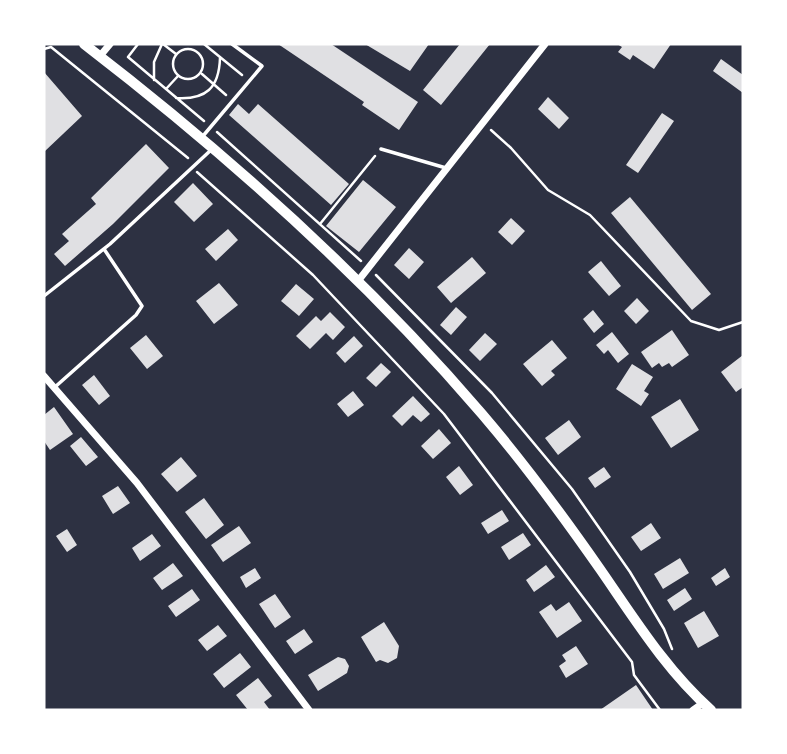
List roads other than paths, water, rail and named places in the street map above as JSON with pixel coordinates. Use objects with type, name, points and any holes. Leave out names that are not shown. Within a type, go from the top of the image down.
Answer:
[{"type":"main road","points":[[84,44],[202,137],[359,281],[482,414],[556,509],[666,662],[707,707]]},
{"type":"street","points":[[100,56],[110,44]]},
{"type":"street","points":[[359,281],[545,44]]},
{"type":"street","points":[[44,376],[137,483],[309,710]]},
{"type":"street","points":[[693,710],[707,707]]},
{"type":"lane","points":[[202,137],[262,66],[232,44]]},
{"type":"lane","points":[[44,296],[104,249],[214,148]]},
{"type":"lane","points":[[381,149],[447,169]]},
{"type":"lane","points":[[55,387],[142,306],[104,249]]}]
